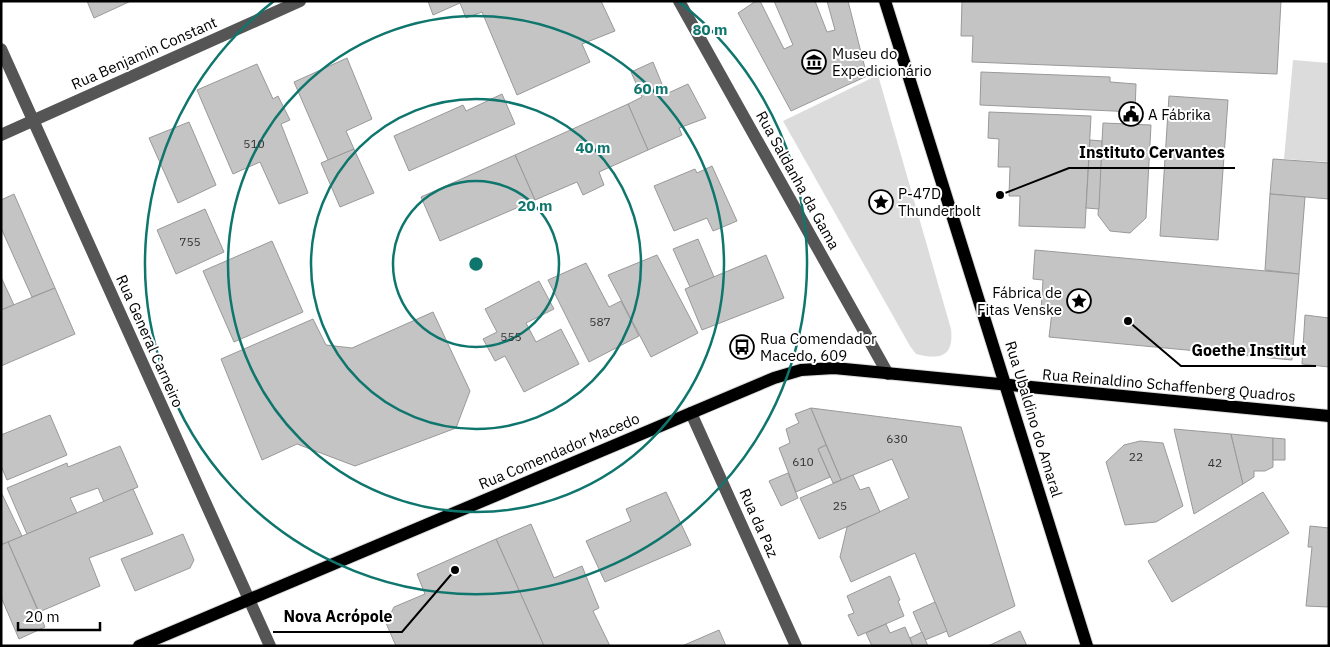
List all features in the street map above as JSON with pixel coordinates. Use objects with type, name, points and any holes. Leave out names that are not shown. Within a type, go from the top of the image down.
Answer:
[{"type":"main road","name":"Rua Ubaldino do Amaral","points":[[885,1],[1087,646]]},
{"type":"main road","name":"Rua Comendador Macedo","points":[[139,646],[774,378],[801,370],[834,368],[1007,387]]},
{"type":"main road","name":"Rua Reinaldino Schaffenberg Quadros","points":[[1007,387],[1329,416]]},
{"type":"street","name":"Rua Benjamin Constant","points":[[1,135],[300,1]]},
{"type":"street","name":"Rua Saldanha da Gama","points":[[679,1],[888,374]]},
{"type":"street","name":"Rua General Carneiro","points":[[1,49],[270,646]]},
{"type":"street","name":"Rua da Paz","points":[[691,413],[796,646]]},
{"type":"shaded area","points":[[1293,60],[1329,63],[1329,162],[1284,159]]},
{"type":"shaded area","points":[[878,75],[951,329],[948,351],[938,356],[932,357],[916,354],[910,346],[783,121]]},
{"type":"building","points":[[87,1],[131,1],[94,18]]},
{"type":"building","points":[[428,1],[601,1],[615,31],[582,44],[590,62],[517,95],[482,12],[466,18],[460,3],[433,15]]},
{"type":"building","name":"Museu do Expedicionário","points":[[756,1],[760,1],[784,49],[793,45],[774,1],[815,1],[827,32],[835,30],[827,1],[848,1],[867,76],[791,111],[738,13]]},
{"type":"building","points":[[962,1],[1281,1],[1277,74],[972,62],[973,36],[961,36]]},
{"type":"building","points":[[347,58],[372,119],[346,131],[354,149],[328,160],[294,82]]},
{"type":"building","points":[[653,62],[666,94],[688,84],[706,118],[679,128],[682,135],[648,150],[628,104],[642,97],[631,72]]},
{"type":"building","points":[[257,64],[273,99],[278,96],[290,120],[281,124],[308,193],[279,204],[260,162],[233,174],[197,90]]},
{"type":"building","points":[[981,72],[1110,77],[1110,82],[1136,84],[1135,112],[980,105]]},
{"type":"building","points":[[502,94],[515,124],[409,171],[394,136],[463,105],[466,111]]},
{"type":"building","points":[[1169,96],[1228,100],[1218,240],[1160,236]]},
{"type":"building","points":[[628,104],[648,150],[599,172],[604,185],[583,195],[577,182],[535,200],[515,155]]},
{"type":"building","points":[[989,112],[1091,116],[1085,228],[1019,226],[1020,196],[1009,196],[1010,167],[998,167],[999,139],[988,138]]},
{"type":"building","points":[[189,122],[216,185],[178,203],[149,138]]},
{"type":"building","points":[[1103,123],[1151,125],[1146,218],[1130,233],[1110,231],[1098,215]]},
{"type":"building","points":[[1090,140],[1102,141],[1099,209],[1086,208]]},
{"type":"building","points":[[354,149],[374,193],[340,207],[321,163]]},
{"type":"building","points":[[515,155],[535,200],[440,241],[421,197]]},
{"type":"building","points":[[1273,159],[1329,163],[1329,199],[1270,194]]},
{"type":"building","points":[[712,166],[737,221],[713,231],[707,218],[674,231],[654,186],[695,169],[697,173]]},
{"type":"building","points":[[14,194],[55,288],[32,297],[1,228],[1,200]]},
{"type":"building","points":[[1270,194],[1305,197],[1299,274],[1265,270]]},
{"type":"building","points":[[205,209],[224,252],[176,274],[157,230]]},
{"type":"building","points":[[698,239],[714,277],[690,287],[673,249]]},
{"type":"building","points":[[272,241],[303,312],[234,342],[203,271]]},
{"type":"building","points":[[1035,250],[1299,274],[1292,360],[1049,337],[1052,312],[1041,311],[1043,280],[1033,279]]},
{"type":"building","points":[[657,255],[698,333],[651,357],[608,275]]},
{"type":"building","points":[[766,255],[784,298],[702,330],[685,289]]},
{"type":"building","points":[[586,263],[609,307],[621,301],[639,336],[589,362],[548,280]]},
{"type":"building","points":[[1,277],[14,305],[1,310]]},
{"type":"building","points":[[539,281],[554,309],[526,323],[536,342],[561,329],[579,364],[524,392],[505,356],[495,361],[483,339],[497,332],[485,309]]},
{"type":"building","points":[[55,288],[75,334],[1,366],[1,310]]},
{"type":"building","points":[[433,312],[470,391],[456,428],[355,466],[297,444],[262,460],[221,359],[313,319],[326,345],[352,348]]},
{"type":"building","points":[[1305,315],[1329,318],[1329,367],[1302,364]]},
{"type":"building","points":[[811,408],[826,445],[818,449],[830,477],[796,492],[779,448],[790,443],[786,429],[799,423],[795,414]]},
{"type":"building","points":[[811,408],[961,427],[1015,606],[949,637],[915,553],[851,582],[840,557],[847,527],[909,498],[892,459],[841,480]]},
{"type":"building","points":[[50,415],[67,455],[7,480],[1,466],[1,435]]},
{"type":"building","points":[[1174,429],[1231,434],[1243,484],[1194,514]]},
{"type":"building","points":[[1231,434],[1273,438],[1273,467],[1265,471],[1254,471],[1254,477],[1243,484]]},
{"type":"building","points":[[1273,438],[1285,439],[1285,460],[1273,460]]},
{"type":"building","points":[[1140,441],[1163,443],[1183,506],[1156,522],[1125,525],[1106,462],[1124,445]]},
{"type":"building","points":[[826,445],[841,480],[833,483],[818,449]]},
{"type":"building","points":[[120,446],[138,487],[104,502],[98,488],[70,498],[77,513],[27,534],[7,488],[67,463],[68,467]]},
{"type":"building","points":[[788,473],[798,498],[781,506],[769,481]]},
{"type":"building","points":[[853,475],[860,490],[869,487],[880,512],[819,539],[800,498]]},
{"type":"building","points":[[133,489],[153,534],[89,558],[100,586],[39,612],[8,542]]},
{"type":"building","points":[[1,492],[22,536],[3,544],[1,540]]},
{"type":"building","points":[[666,492],[691,545],[605,582],[586,541],[631,521],[626,509]]},
{"type":"building","points":[[1263,492],[1289,533],[1172,602],[1148,561]]},
{"type":"building","points":[[531,524],[554,578],[582,566],[599,608],[593,611],[610,646],[544,646],[496,539]]},
{"type":"building","points":[[1310,526],[1329,528],[1329,607],[1306,606],[1312,547],[1308,547]]},
{"type":"building","points":[[183,534],[194,560],[190,568],[135,591],[121,559]]},
{"type":"building","points":[[496,539],[544,646],[396,646],[386,623],[394,607],[425,594],[417,574]]},
{"type":"building","points":[[8,542],[45,627],[19,639],[1,597],[1,545]]},
{"type":"building","points":[[890,576],[900,600],[898,601],[904,616],[858,636],[848,615],[854,613],[847,596]]},
{"type":"building","points":[[935,602],[947,631],[925,640],[913,612]]},
{"type":"building","points":[[886,624],[890,633],[905,627],[913,646],[872,646],[866,633]]},
{"type":"building","points":[[719,630],[726,646],[682,646]]},
{"type":"building","points":[[1020,631],[1027,646],[988,646]]},
{"type":"building","points":[[922,632],[928,646],[913,646],[910,638]]},
{"type":"place","name":"Museu do Expedicionário","points":[[814,62]]},
{"type":"place","name":"A Fábrika","points":[[1131,114]]},
{"type":"place","name":"Instituto Cervantes","points":[[1000,195]]},
{"type":"place","name":"P-47D Thunderbolt","points":[[881,202]]},
{"type":"place","name":"Fábrica de Fitas Venske","points":[[1079,301]]},
{"type":"place","name":"Goethe Institut","points":[[1128,321]]},
{"type":"place","name":"Rua Comendador Macedo, 609","points":[[742,347]]},
{"type":"place","name":"Nova Acrópole","points":[[455,570]]}]
